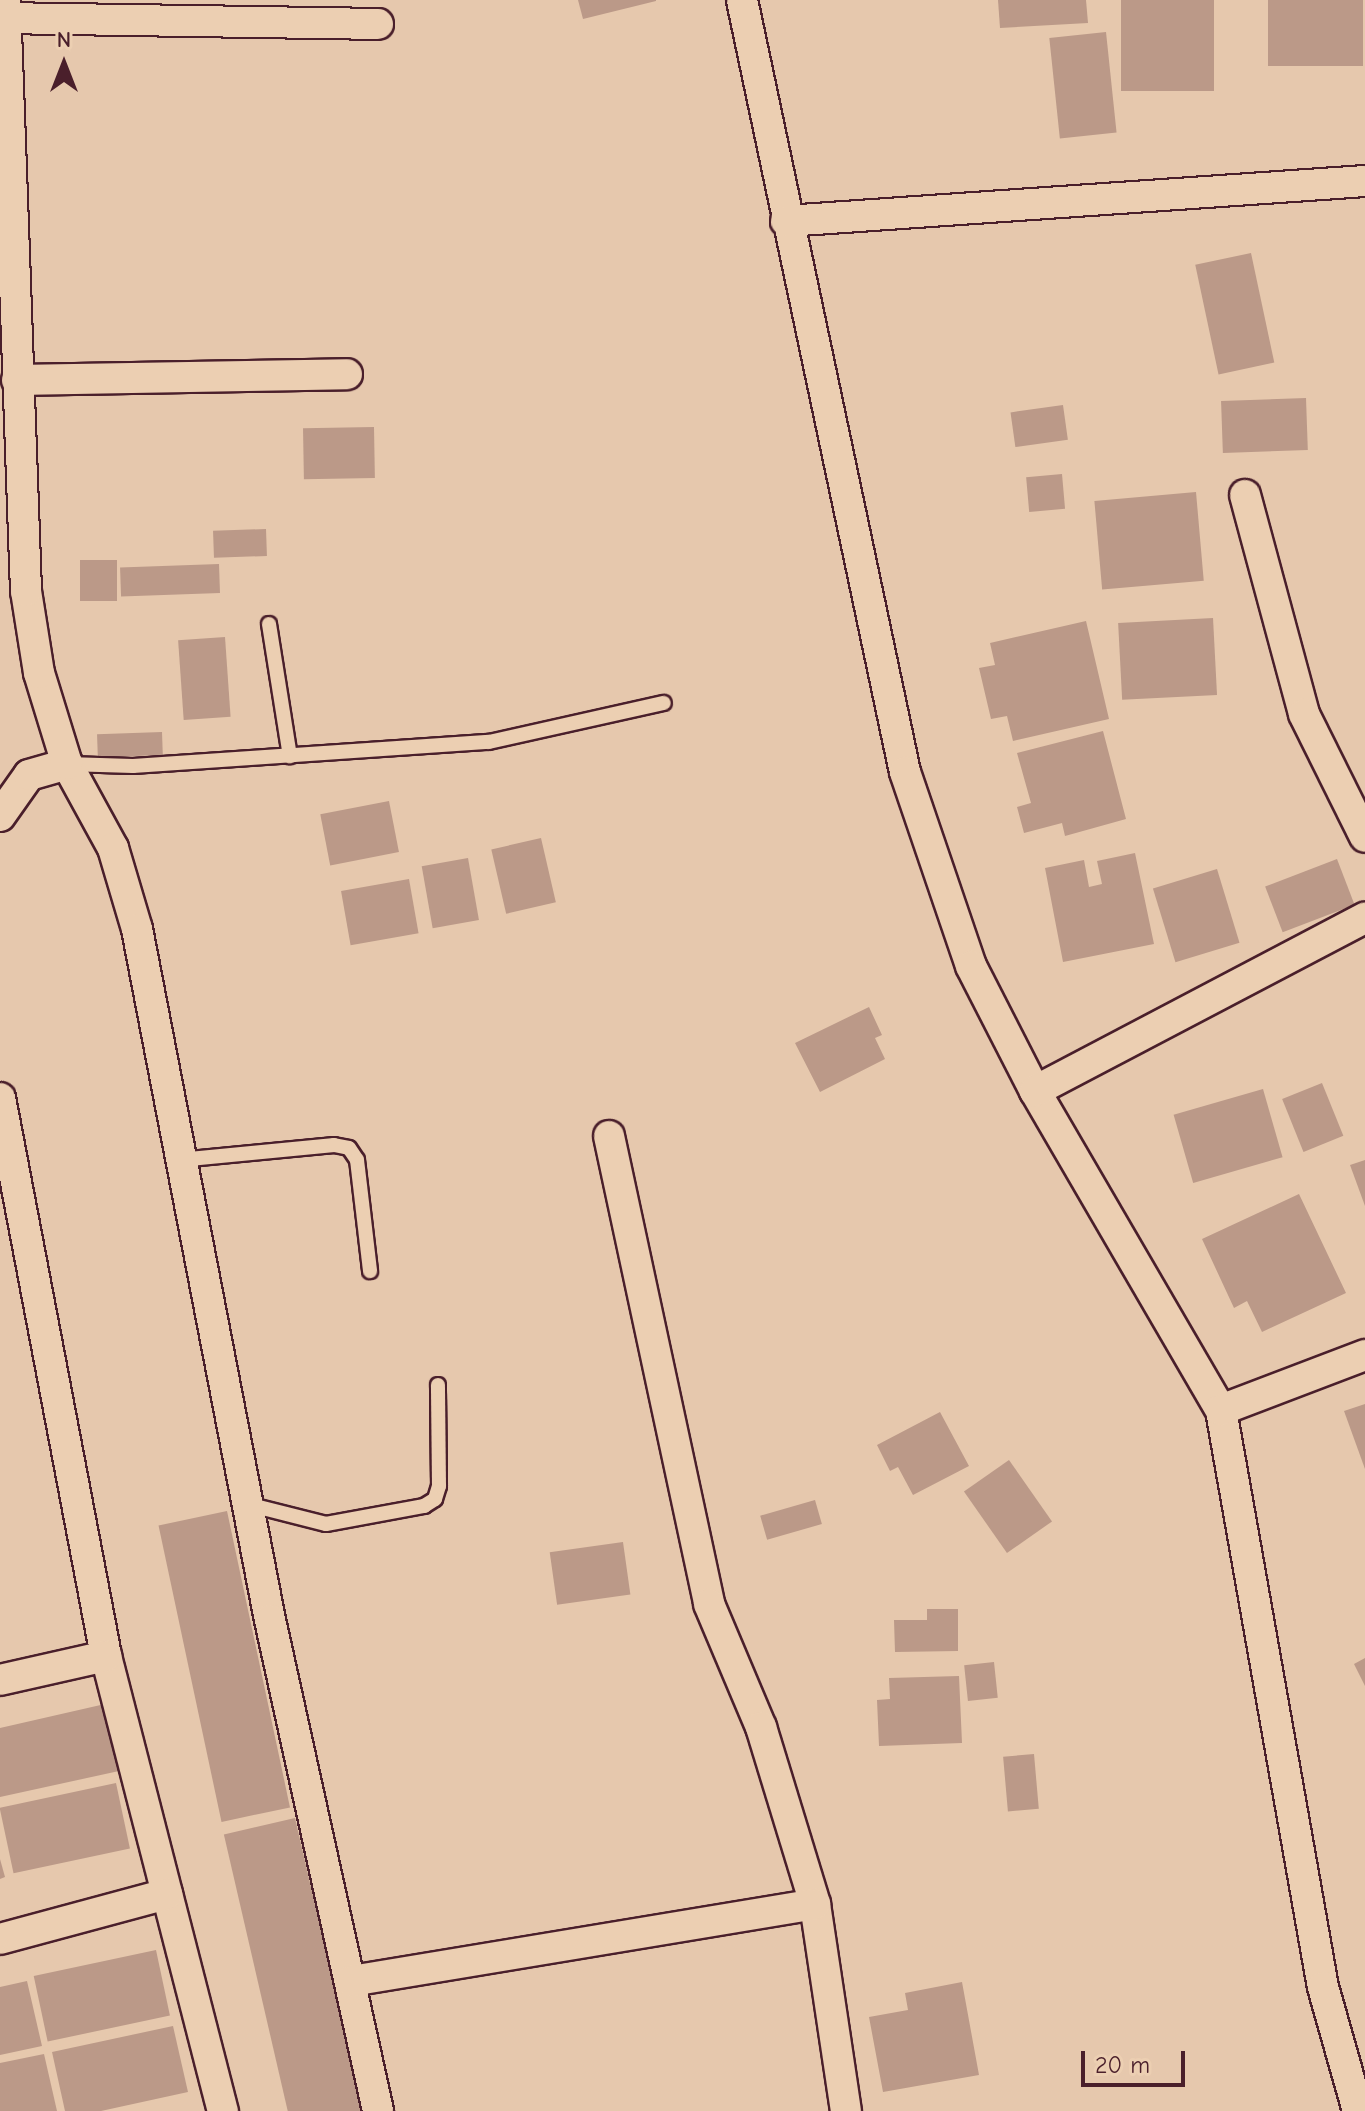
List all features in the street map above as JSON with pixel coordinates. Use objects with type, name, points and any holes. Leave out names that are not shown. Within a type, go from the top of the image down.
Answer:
[{"type":"street","points":[[742,0],[786,221],[905,772],[971,966],[1035,1091],[1221,1410],[1323,1987],[1358,2111]]},
{"type":"street","points":[[378,24],[176,10],[4,12],[6,294],[17,380],[13,590],[67,764],[113,848],[137,929],[247,1504],[378,2111]]},
{"type":"street","points":[[786,221],[1365,181]]},
{"type":"street","points":[[17,380],[347,374]]},
{"type":"street","points":[[1245,495],[1304,714],[1365,837]]},
{"type":"street","points":[[0,816],[29,775],[67,764]]},
{"type":"street","points":[[1035,1091],[1365,918]]},
{"type":"street","points":[[0,1098],[106,1656],[223,2111]]},
{"type":"street","points":[[609,1136],[709,1604],[761,1727],[815,1904],[846,2111]]},
{"type":"street","points":[[1221,1410],[1365,1355]]},
{"type":"street","points":[[0,1680],[106,1656]]},
{"type":"street","points":[[0,1939],[167,1894]]},
{"type":"street","points":[[351,1981],[815,1904]]},
{"type":"lane","points":[[269,624],[290,756]]},
{"type":"lane","points":[[67,764],[133,766],[489,742],[664,703]]},
{"type":"lane","points":[[179,1160],[334,1145],[349,1148],[357,1160],[370,1271]]},
{"type":"lane","points":[[247,1504],[326,1524],[424,1506],[435,1499],[439,1486],[438,1385]]},
{"type":"building","points":[[578,0],[656,0],[656,1],[583,19]]},
{"type":"building","points":[[998,0],[1086,0],[1088,23],[1000,28]]},
{"type":"building","points":[[1121,0],[1214,0],[1214,91],[1121,91]]},
{"type":"building","points":[[1268,0],[1363,0],[1363,66],[1268,66]]},
{"type":"building","points":[[1106,32],[1117,132],[1060,138],[1049,38]]},
{"type":"building","points":[[1251,253],[1274,363],[1219,374],[1195,265]]},
{"type":"building","points":[[1306,398],[1308,450],[1223,453],[1221,401]]},
{"type":"building","points":[[1063,405],[1068,440],[1015,447],[1011,412]]},
{"type":"building","points":[[374,427],[375,478],[304,479],[303,428]]},
{"type":"building","points":[[1062,474],[1065,509],[1029,512],[1026,477]]},
{"type":"building","points":[[1196,492],[1204,581],[1102,590],[1094,501]]},
{"type":"building","points":[[266,529],[267,556],[214,558],[213,531]]},
{"type":"building","points":[[80,560],[117,560],[117,601],[80,601]]},
{"type":"building","points":[[219,564],[220,593],[121,596],[120,567]]},
{"type":"building","points":[[1213,618],[1217,695],[1122,700],[1118,623]]},
{"type":"building","points":[[1086,621],[1109,719],[1013,741],[1007,716],[991,719],[979,668],[995,665],[990,643]]},
{"type":"building","points":[[225,637],[231,717],[184,720],[178,640]]},
{"type":"building","points":[[1103,731],[1126,819],[1065,836],[1062,823],[1024,833],[1017,807],[1031,803],[1017,753]]},
{"type":"building","points":[[162,732],[163,755],[98,757],[97,734]]},
{"type":"building","points":[[389,801],[399,852],[330,865],[320,814]]},
{"type":"building","points":[[541,838],[556,902],[506,914],[491,849]]},
{"type":"building","points":[[1135,853],[1154,944],[1063,962],[1045,868],[1084,860],[1089,887],[1102,884],[1097,861]]},
{"type":"building","points":[[468,858],[479,920],[433,928],[422,866]]},
{"type":"building","points":[[1337,859],[1355,905],[1283,932],[1265,887]]},
{"type":"building","points":[[1217,869],[1240,943],[1175,962],[1153,889]]},
{"type":"building","points":[[409,879],[419,933],[351,945],[341,891]]},
{"type":"building","points":[[869,1007],[882,1035],[875,1038],[885,1059],[820,1092],[795,1043]]},
{"type":"building","points":[[1322,1083],[1343,1136],[1303,1152],[1282,1099]]},
{"type":"building","points":[[1263,1089],[1283,1157],[1193,1183],[1174,1115]]},
{"type":"building","points":[[1365,1160],[1365,1206],[1350,1165]]},
{"type":"building","points":[[1299,1194],[1346,1293],[1262,1332],[1247,1301],[1234,1308],[1202,1239]]},
{"type":"building","points":[[1365,1404],[1365,1469],[1344,1411]]},
{"type":"building","points":[[940,1412],[969,1466],[913,1495],[898,1467],[890,1471],[877,1445]]},
{"type":"building","points":[[1009,1460],[1052,1521],[1007,1553],[964,1492]]},
{"type":"building","points":[[815,1500],[822,1524],[767,1540],[760,1516]]},
{"type":"building","points":[[227,1511],[290,1807],[222,1822],[159,1526]]},
{"type":"building","points":[[623,1542],[630,1594],[557,1605],[550,1552]]},
{"type":"building","points":[[927,1609],[958,1609],[958,1651],[895,1652],[894,1620],[927,1620]]},
{"type":"building","points":[[1365,1658],[1365,1686],[1354,1664]]},
{"type":"building","points":[[994,1662],[998,1698],[968,1701],[964,1665]]},
{"type":"building","points":[[959,1676],[962,1743],[879,1746],[877,1700],[890,1699],[889,1678]]},
{"type":"building","points":[[105,1704],[119,1771],[0,1797],[0,1728]]},
{"type":"building","points":[[1034,1754],[1039,1809],[1008,1811],[1003,1757]]},
{"type":"building","points":[[116,1783],[130,1849],[14,1873],[0,1808]]},
{"type":"building","points":[[295,1818],[362,2110],[288,2111],[224,1834]]},
{"type":"building","points":[[0,1859],[5,1877],[0,1879]]},
{"type":"building","points":[[156,1950],[170,2016],[48,2042],[34,1976]]},
{"type":"building","points":[[27,1981],[42,2046],[0,2055],[0,1987]]},
{"type":"building","points":[[962,1982],[979,2075],[883,2092],[869,2017],[908,2010],[905,1993]]},
{"type":"building","points":[[173,2026],[188,2092],[101,2111],[65,2111],[52,2052]]},
{"type":"building","points":[[44,2054],[57,2111],[0,2111],[0,2063]]}]
